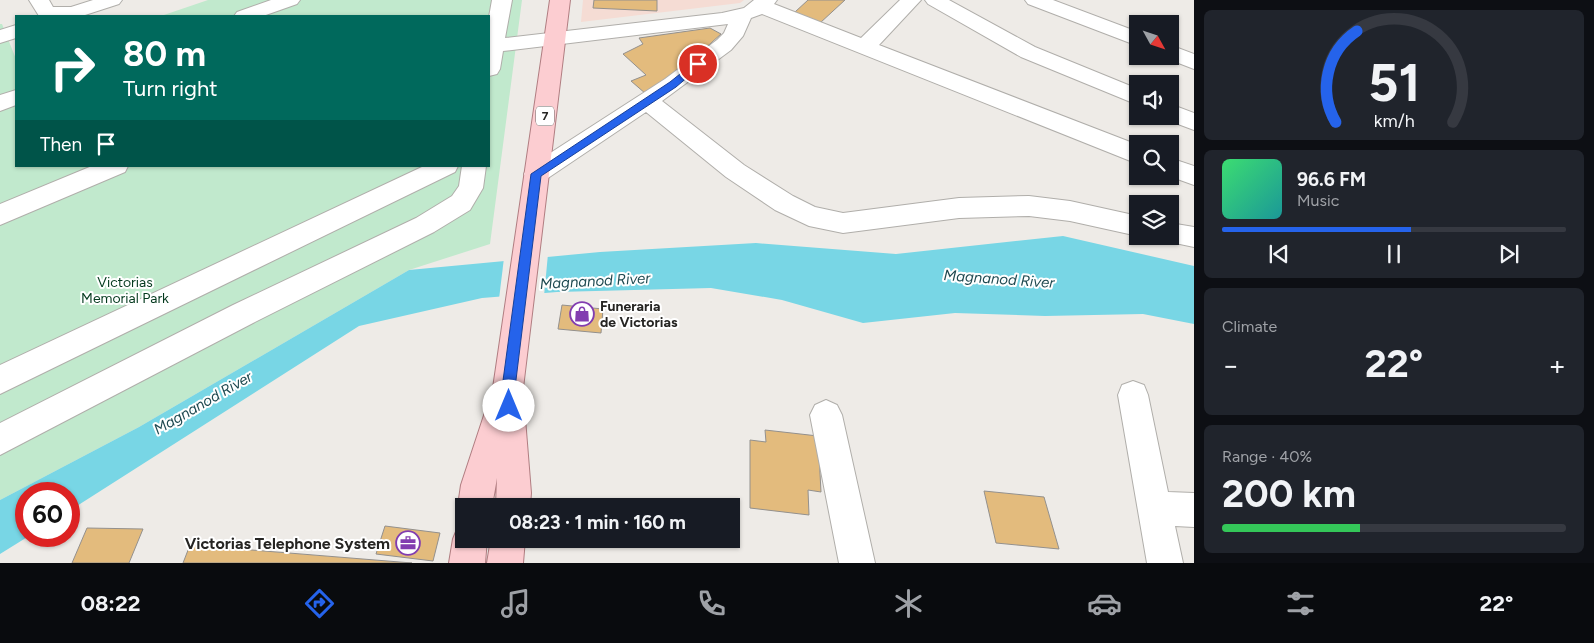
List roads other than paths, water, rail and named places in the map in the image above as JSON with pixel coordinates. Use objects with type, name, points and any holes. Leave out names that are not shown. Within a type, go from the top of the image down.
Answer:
[{"type":"main road","name":"7","points":[[476,498],[478,486],[508,388],[560,0]]},
{"type":"main road","name":"7","points":[[508,388],[513,498]]},
{"type":"main road","points":[[467,563],[469,548]]},
{"type":"main road","points":[[505,563],[507,548]]},
{"type":"street","points":[[39,0],[46,12],[59,15],[77,12],[112,0]]},
{"type":"street","points":[[247,15],[290,0]]},
{"type":"street","points":[[502,0],[490,46],[556,38],[756,7],[865,47],[1129,151]]},
{"type":"street","points":[[865,47],[911,0]]},
{"type":"street","points":[[935,0],[1028,52],[1129,94]]},
{"type":"street","points":[[1036,0],[1129,36]]},
{"type":"street","points":[[536,174],[673,84],[724,45],[756,7]]},
{"type":"street","points":[[0,37],[15,31]]},
{"type":"street","points":[[1179,56],[1194,62]]},
{"type":"street","points":[[0,103],[15,97]]},
{"type":"street","points":[[647,101],[735,171],[784,203],[809,216],[824,220],[844,223],[968,208],[1029,206],[1083,214],[1129,224]]},
{"type":"street","points":[[1179,116],[1194,122]]},
{"type":"street","points":[[0,214],[114,167]]},
{"type":"street","points":[[0,380],[444,167]]},
{"type":"street","points":[[0,440],[244,314],[425,225],[461,203],[471,188],[474,167]]},
{"type":"street","points":[[1179,170],[1194,176]]},
{"type":"street","points":[[1179,234],[1194,237]]},
{"type":"street","points":[[1133,395],[1165,563]]},
{"type":"street","points":[[826,414],[857,563]]},
{"type":"street","points":[[1154,508],[1194,510]]},
{"type":"water","name":"Magnanod River","points":[[1063,236],[1194,266],[1194,324],[1143,314],[1045,316],[955,313],[863,323],[782,300],[711,288],[557,292],[482,298],[359,326],[80,504],[80,482],[34,482],[139,427],[409,270],[600,252],[756,243],[896,254]]},
{"type":"water","points":[[15,492],[15,545],[0,554],[0,500]]},
{"type":"place","name":"Funeraria de Victorias","points":[[582,314]]},
{"type":"place","name":"Victorias Telephone System","points":[[408,543]]},
{"type":"park label","name":"Victorias Memorial Park","points":[[125,290]]}]
